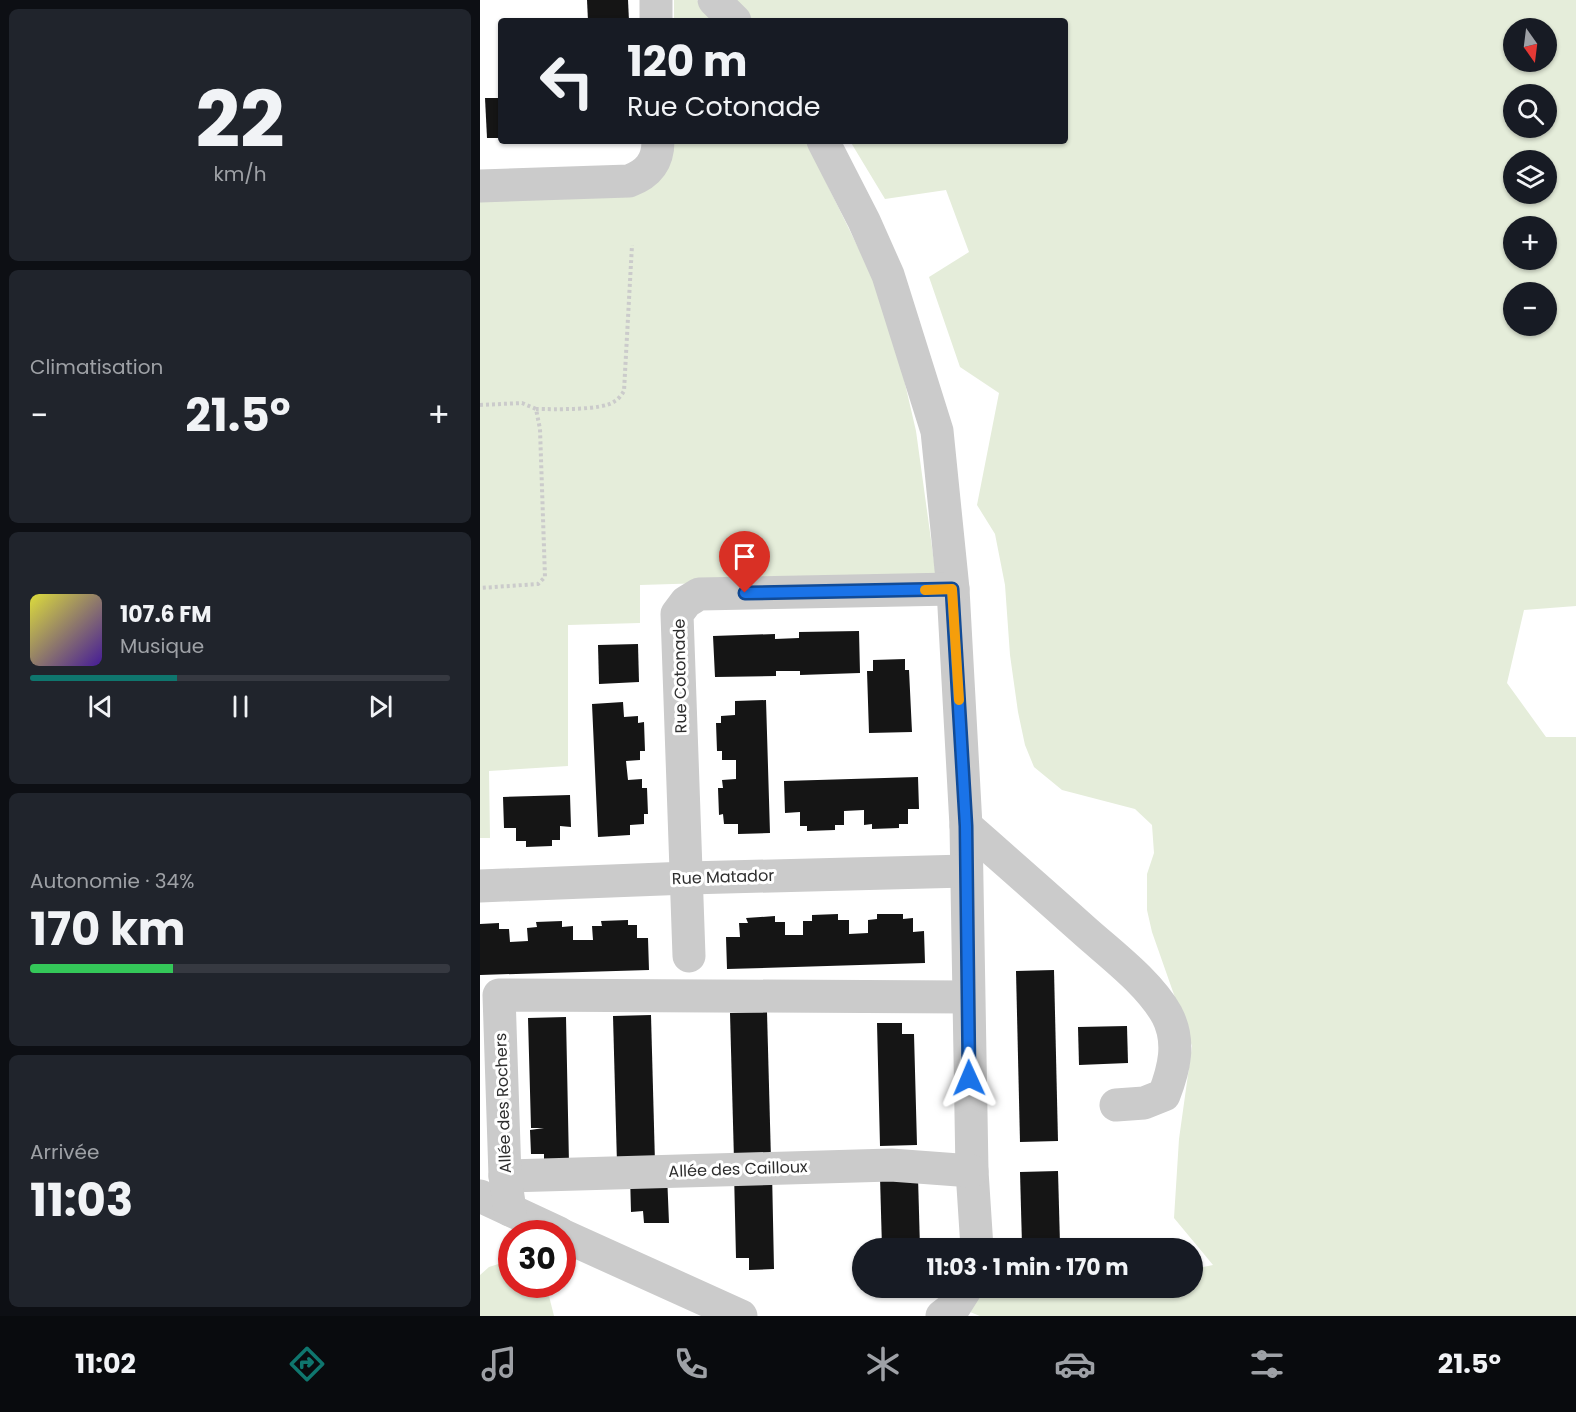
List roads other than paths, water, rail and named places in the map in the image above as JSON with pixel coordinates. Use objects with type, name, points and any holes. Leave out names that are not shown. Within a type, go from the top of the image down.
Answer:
[{"type":"street","points":[[656,0],[656,18]]},
{"type":"street","points":[[714,0],[732,18]]},
{"type":"street","points":[[480,186],[629,181],[640,177],[652,167],[656,159],[658,144]]},
{"type":"street","points":[[825,144],[864,221],[888,275],[937,431],[952,589],[966,826],[972,1171],[976,1238]]},
{"type":"street","name":"Rue Cotonade","points":[[689,956],[677,614],[686,602],[699,594],[952,589]]},
{"type":"street","points":[[966,826],[1126,968],[1152,995],[1167,1015],[1176,1044],[1173,1074],[1164,1095],[1144,1103],[1116,1105]]},
{"type":"street","name":"Rue Matador","points":[[480,886],[687,878],[966,872]]},
{"type":"street","name":"Allée des Rochers","points":[[510,1210],[505,1176],[499,995],[968,997]]},
{"type":"street","name":"Allée des Cailloux","points":[[505,1176],[891,1165],[972,1171]]},
{"type":"street","points":[[480,1196],[531,1220]]},
{"type":"street","points":[[576,1241],[741,1316]]},
{"type":"street","points":[[942,1316],[955,1306],[960,1298]]}]
